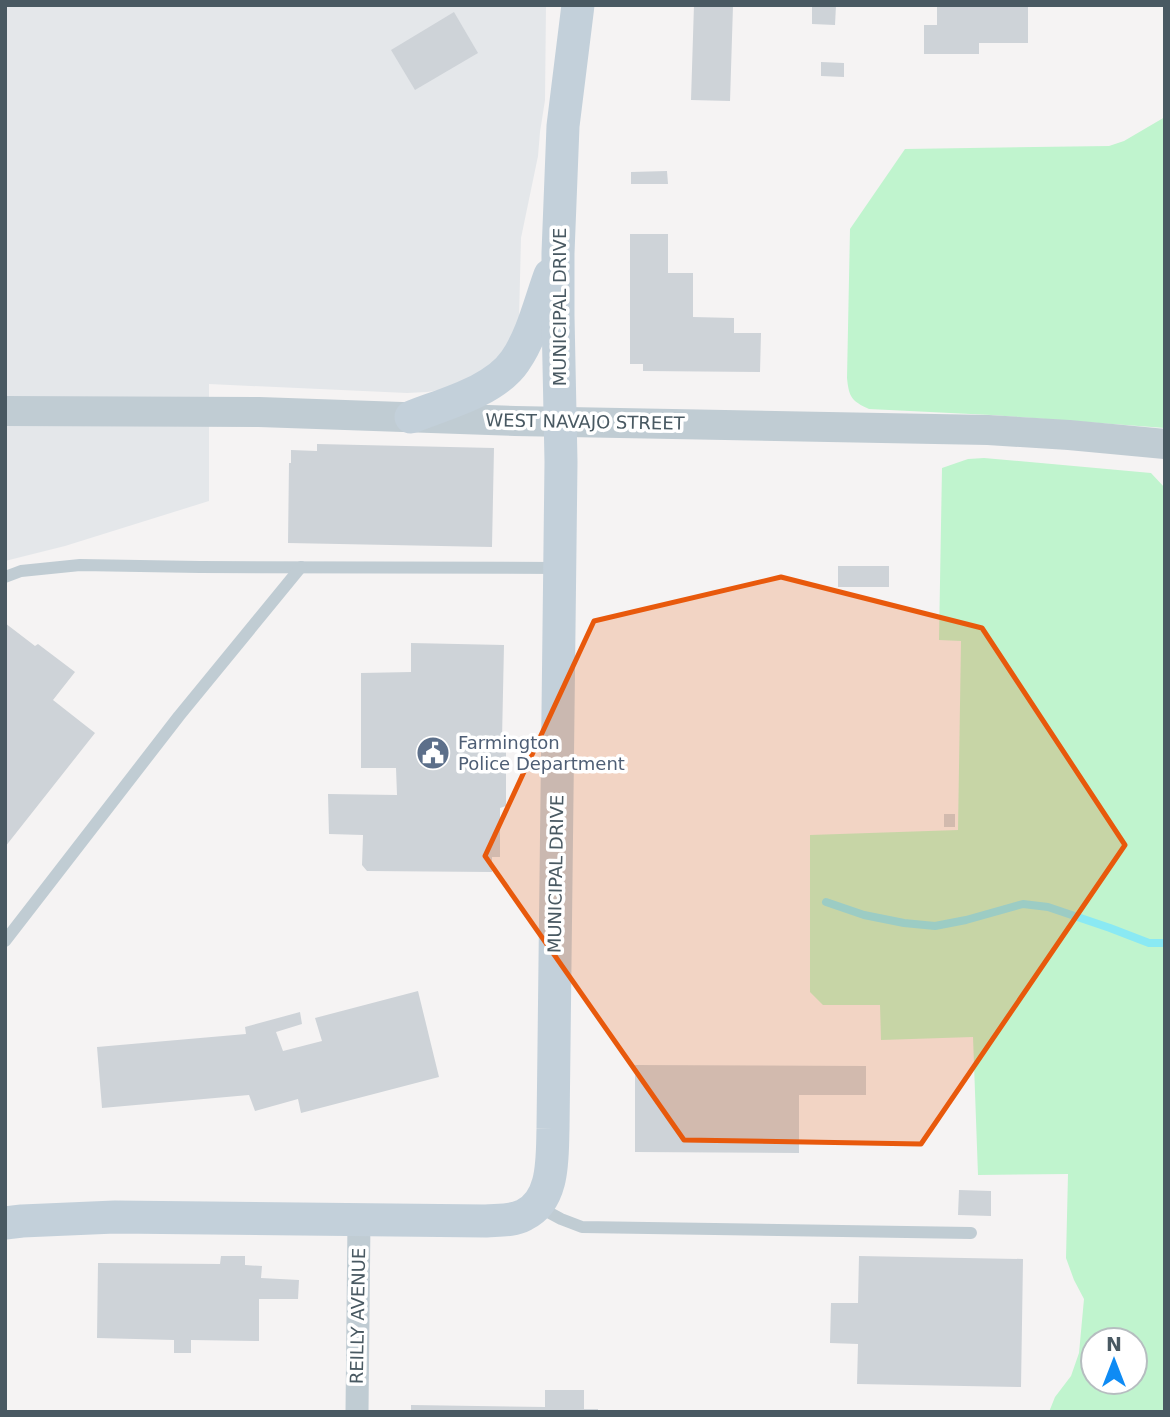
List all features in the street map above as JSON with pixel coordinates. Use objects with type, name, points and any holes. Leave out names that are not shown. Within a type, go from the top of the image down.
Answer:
[{"type":"main road","name":"MUNICIPAL DRIVE","points":[[537,1206],[547,1187],[552,1166],[560,568],[558,253],[563,126],[579,5]]},
{"type":"main road","points":[[411,416],[478,390],[510,367],[525,342],[558,253]]},
{"type":"main road","points":[[5,1223],[116,1217],[486,1221],[525,1215],[537,1206]]},
{"type":"street","name":"WEST NAVAJO STREET","points":[[5,411],[259,412],[560,422],[988,430],[1165,444]]},
{"type":"street","name":"REILLY AVENUE","points":[[357,1412],[359,1220]]},
{"type":"lane","points":[[5,577],[21,571],[80,565],[560,568]]},
{"type":"lane","points":[[5,941],[179,716],[301,567]]},
{"type":"lane","points":[[537,1206],[582,1227],[971,1233]]},
{"type":"highlighted area","points":[[781,577],[982,628],[1125,845],[921,1144],[684,1140],[485,856],[594,621]]},
{"type":"shaded area","points":[[5,5],[546,5],[545,100],[538,156],[521,238],[519,319],[509,357],[446,389],[427,392],[209,384],[209,501],[65,546],[5,561]]},
{"type":"green space","points":[[1165,117],[1165,428],[869,409],[852,398],[847,378],[850,229],[905,149],[1109,146],[1124,141]]},
{"type":"green space","points":[[984,458],[1151,473],[1165,488],[1165,1412],[1049,1412],[1055,1397],[1071,1376],[1079,1353],[1079,1396],[1149,1396],[1149,1326],[1082,1326],[1084,1299],[1066,1258],[1068,1174],[978,1175],[973,1037],[881,1040],[880,1005],[823,1005],[810,992],[810,835],[958,830],[961,641],[939,640],[942,468],[968,459]]},
{"type":"building","points":[[694,5],[733,5],[730,101],[691,100]]},
{"type":"building","points":[[812,5],[836,5],[835,25],[812,24]]},
{"type":"building","points":[[937,5],[1028,5],[1028,43],[979,43],[979,54],[924,54],[924,25],[937,25]]},
{"type":"building","points":[[454,12],[478,53],[415,90],[391,50]]},
{"type":"building","points":[[821,62],[844,63],[844,77],[821,76]]},
{"type":"building","points":[[667,171],[668,184],[631,184],[631,172]]},
{"type":"building","points":[[630,234],[668,234],[668,273],[693,273],[693,317],[734,318],[734,333],[761,333],[760,372],[643,371],[643,364],[630,364]]},
{"type":"building","points":[[317,444],[494,448],[492,547],[288,543],[291,450],[317,451]]},
{"type":"building","points":[[838,566],[889,566],[889,587],[838,587]]},
{"type":"building","points":[[5,623],[75,672],[53,700],[95,733],[5,847]]},
{"type":"building","name":"Farmington Police Department","points":[[411,643],[504,645],[502,739],[506,739],[506,806],[500,808],[500,857],[492,857],[492,872],[367,871],[362,865],[363,835],[329,834],[328,794],[397,795],[396,768],[361,768],[361,673],[411,672]]},
{"type":"building","points":[[944,814],[955,814],[955,827],[944,827]]},
{"type":"building","points":[[418,991],[439,1077],[301,1113],[298,1099],[255,1111],[249,1095],[102,1108],[97,1047],[246,1034],[245,1027],[300,1012],[302,1024],[276,1032],[283,1051],[322,1041],[315,1018]]},
{"type":"building","points":[[635,1065],[866,1066],[866,1095],[799,1095],[799,1153],[635,1152]]},
{"type":"building","points":[[959,1190],[991,1191],[991,1216],[958,1215]]},
{"type":"building","points":[[221,1256],[245,1256],[245,1265],[262,1266],[261,1278],[299,1280],[298,1299],[259,1299],[259,1341],[191,1340],[191,1353],[174,1353],[174,1340],[97,1338],[98,1263],[220,1264]]},
{"type":"building","points":[[859,1256],[1023,1259],[1021,1387],[857,1384],[858,1344],[830,1343],[831,1303],[858,1303]]},
{"type":"building","points":[[545,1390],[584,1390],[584,1409],[598,1409],[598,1412],[411,1412],[411,1405],[545,1407]]},
{"type":"waterway","points":[[826,902],[864,915],[935,926],[1023,904],[1048,907],[1149,943],[1165,943]]},
{"type":"place","name":"Farmington Police Department","points":[[433,753]]}]
